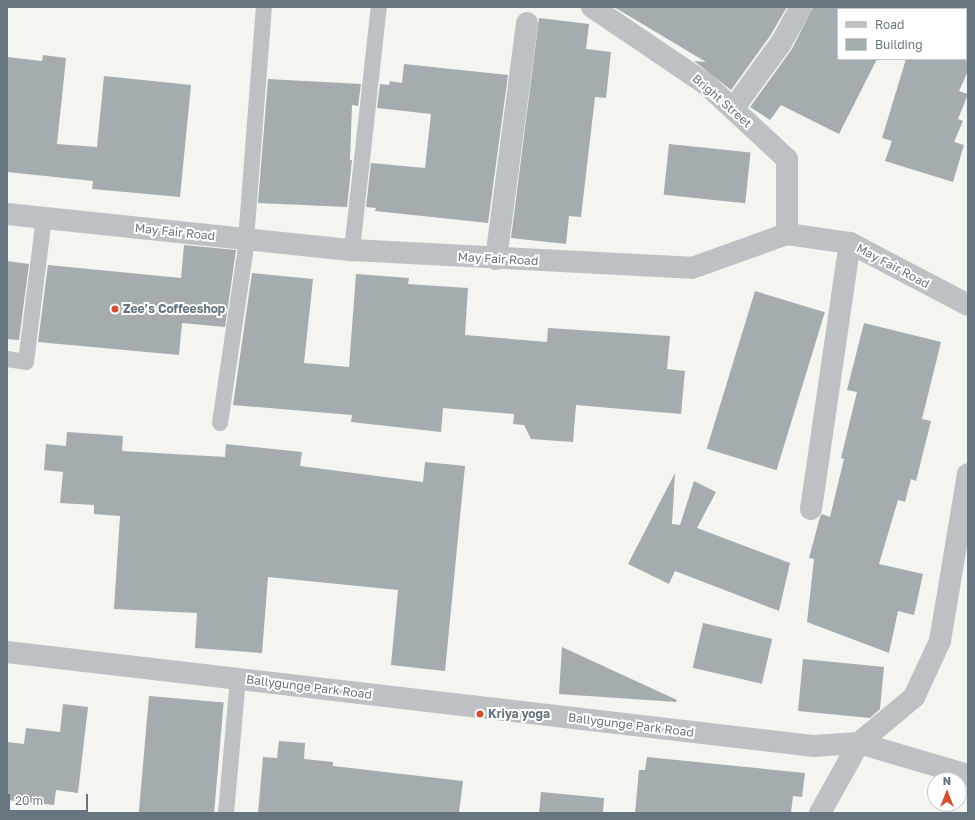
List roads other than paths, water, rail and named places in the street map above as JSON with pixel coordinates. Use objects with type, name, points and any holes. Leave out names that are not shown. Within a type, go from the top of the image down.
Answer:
[{"type":"street","name":"Bright Street","points":[[592,7],[707,85],[787,159],[787,234]]},
{"type":"street","points":[[733,109],[781,43],[801,7]]},
{"type":"street","points":[[496,259],[527,23]]},
{"type":"street","name":"May Fair Road","points":[[7,214],[352,250],[496,259],[692,268],[787,234],[850,243],[968,305]]},
{"type":"street","points":[[811,509],[850,243]]},
{"type":"street","points":[[820,813],[859,743],[914,697],[940,641],[968,474]]},
{"type":"street","name":"Ballygunge Park Road","points":[[7,652],[813,746],[859,743]]},
{"type":"street","points":[[859,743],[968,775]]},
{"type":"lane","points":[[220,423],[245,239],[264,7]]},
{"type":"lane","points":[[352,250],[379,7]]},
{"type":"lane","points":[[7,359],[26,362],[44,218]]},
{"type":"lane","points":[[226,813],[238,679]]},
{"type":"place","name":"Zee’s Coffeeshop","points":[[115,309]]},
{"type":"place","name":"Kriya yoga","points":[[480,714]]}]
